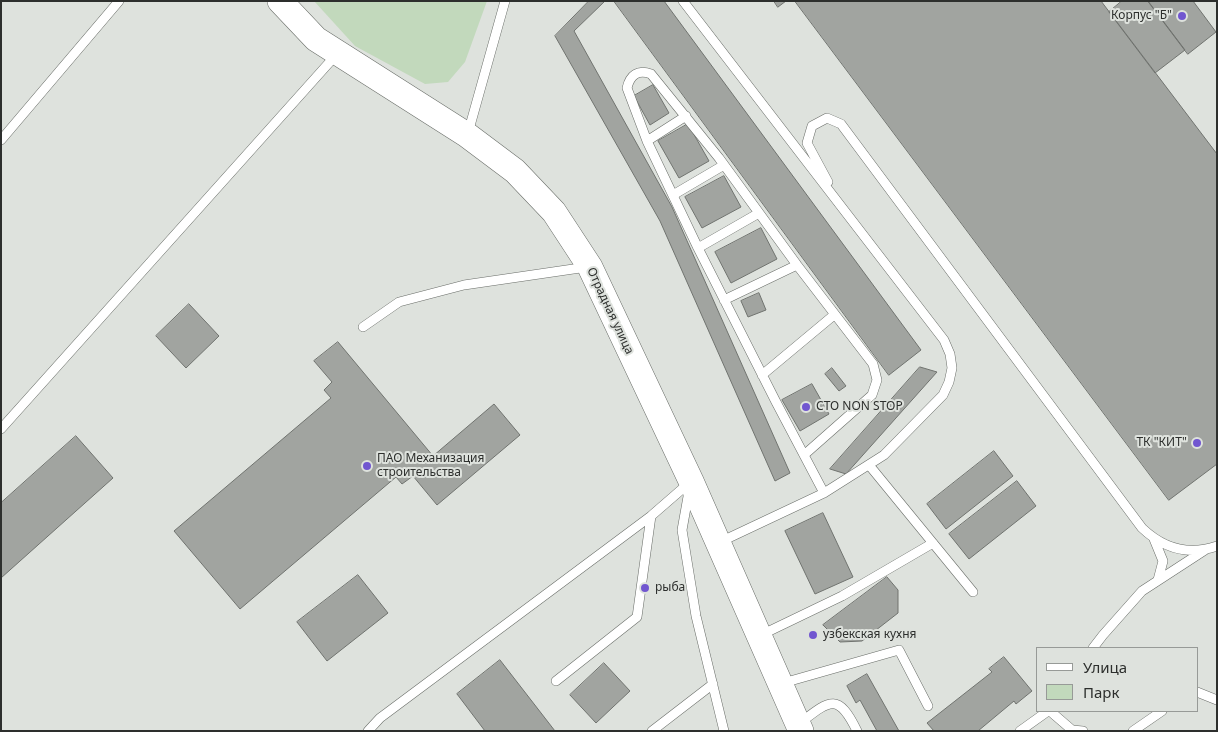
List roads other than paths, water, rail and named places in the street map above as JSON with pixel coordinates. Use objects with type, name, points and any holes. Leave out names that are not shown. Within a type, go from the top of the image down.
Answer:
[{"type":"main road","name":"Отрадная улица","points":[[280,1],[316,39],[467,135],[515,171],[554,212],[590,267],[691,481],[780,684],[796,729]]},
{"type":"lane","points":[[1,140],[119,1]]},
{"type":"lane","points":[[467,135],[505,1]]},
{"type":"lane","points":[[683,1],[944,340],[950,354],[952,368],[949,382],[943,395],[884,455],[824,493],[718,543]]},
{"type":"lane","points":[[1,429],[338,53]]},
{"type":"lane","points":[[804,455],[872,395],[876,388],[877,380],[873,364],[834,315],[686,116],[651,74],[642,72],[633,75],[627,88],[647,141],[724,300],[762,375],[804,455],[824,493]]},
{"type":"lane","points":[[647,141],[686,116]]},
{"type":"lane","points":[[839,204],[807,143],[812,126],[827,118],[841,124],[1142,528],[1154,539],[1178,550],[1205,550]]},
{"type":"lane","points":[[673,195],[724,165]]},
{"type":"lane","points":[[698,248],[759,213]]},
{"type":"lane","points":[[724,300],[797,265]]},
{"type":"lane","points":[[363,328],[399,302],[436,292],[464,285],[590,267]]},
{"type":"lane","points":[[762,375],[834,315]]},
{"type":"lane","points":[[869,465],[972,592]]},
{"type":"lane","points":[[368,731],[380,718],[651,516],[691,481]]},
{"type":"lane","points":[[691,481],[682,530],[696,616],[724,731]]},
{"type":"lane","points":[[556,681],[637,617],[651,516]]},
{"type":"lane","points":[[1154,539],[1163,561],[1158,580]]},
{"type":"lane","points":[[759,636],[842,596],[933,543]]},
{"type":"lane","points":[[1094,647],[1102,635],[1142,591],[1205,550],[1217,546]]},
{"type":"lane","points":[[780,684],[899,650],[928,706]]},
{"type":"lane","points":[[652,731],[713,684]]},
{"type":"lane","points":[[1198,692],[1217,700]]},
{"type":"lane","points":[[796,729],[822,706],[833,704],[843,707],[847,711],[857,731]]},
{"type":"lane","points":[[1020,731],[1048,712]]},
{"type":"lane","points":[[1050,712],[1072,730],[1083,731]]},
{"type":"lane","points":[[1133,731],[1161,712]]},
{"type":"place","name":"Корпус \"Б\"","points":[[1182,16]]},
{"type":"place","name":"СТО NON STOP","points":[[806,407]]},
{"type":"place","name":"ТК \"КИТ\"","points":[[1197,443]]},
{"type":"place","name":"ПАО Механизация строительства","points":[[367,466]]},
{"type":"place","name":"рыба","points":[[645,588]]},
{"type":"place","name":"узбекская кухня","points":[[813,635]]}]
